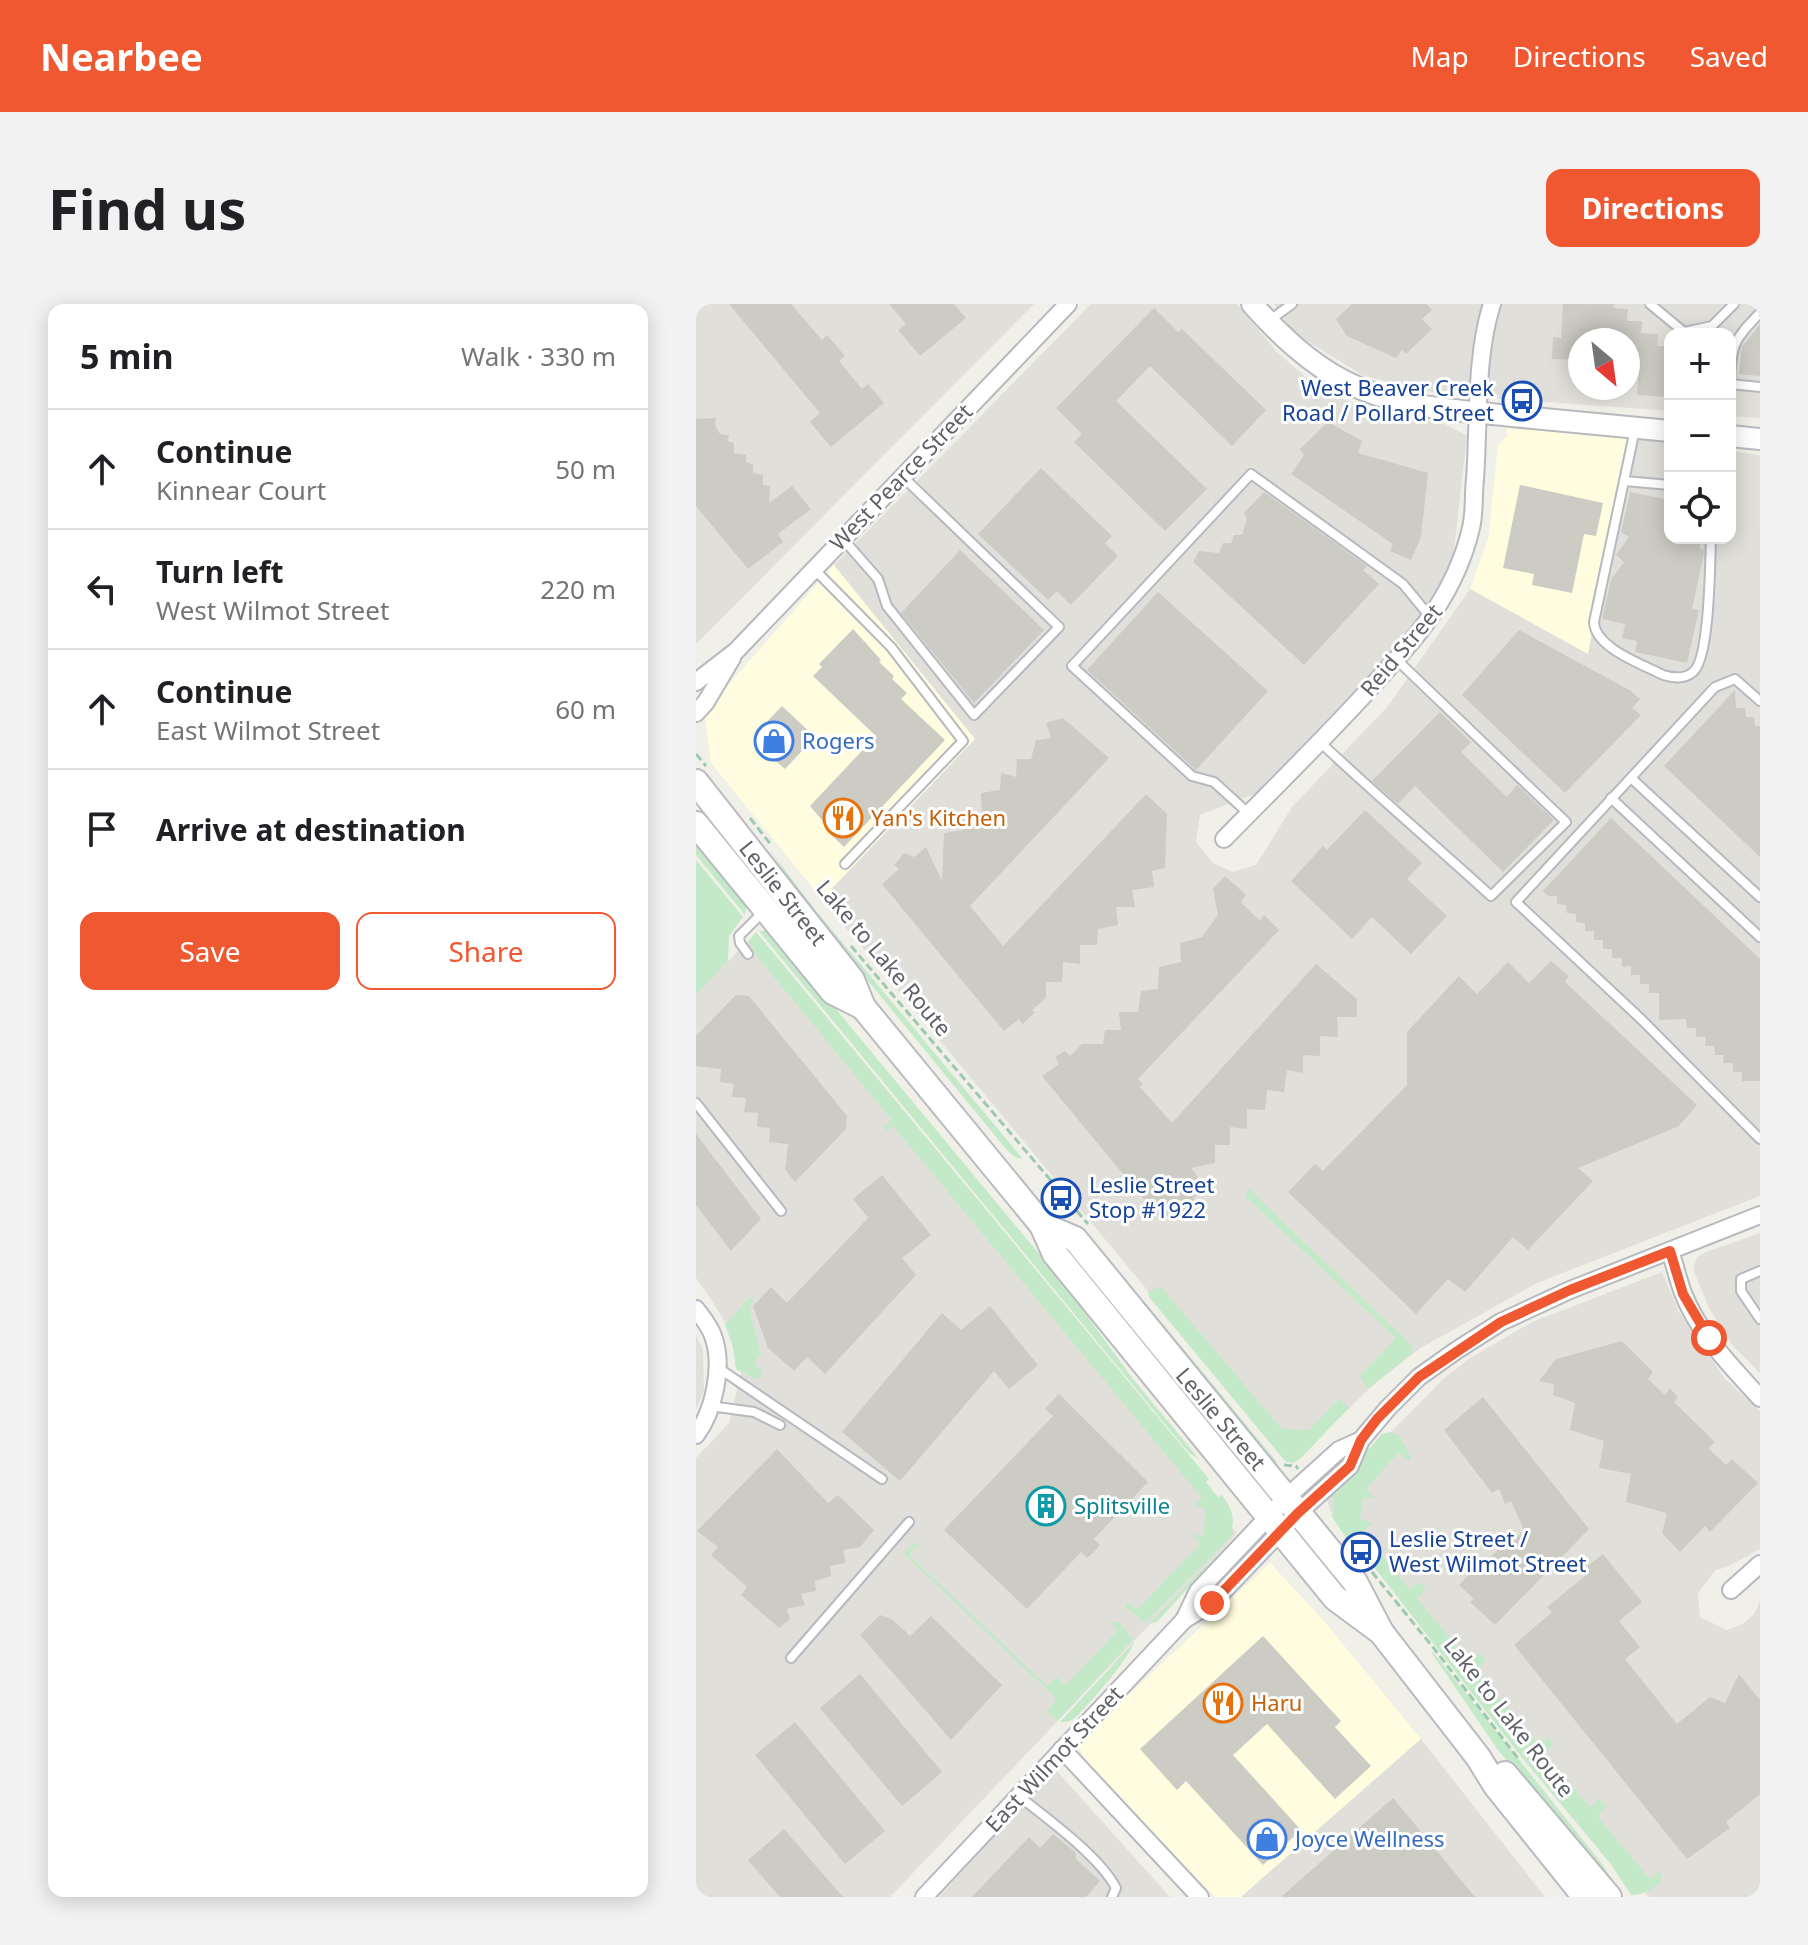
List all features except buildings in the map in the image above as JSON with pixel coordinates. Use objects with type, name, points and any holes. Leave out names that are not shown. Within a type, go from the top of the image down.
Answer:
[{"type":"main road","name":"Leslie Street","points":[[705,779],[852,980],[863,1007],[1042,1225],[1055,1254],[1335,1598],[1381,1632]]},
{"type":"main road","name":"Leslie Street","points":[[696,824],[833,992],[863,1007]]},
{"type":"main road","name":"Leslie Street","points":[[1042,1225],[1075,1239],[1355,1582],[1381,1632],[1478,1757],[1496,1786],[1585,1897]]},
{"type":"main road","name":"Leslie Street","points":[[1478,1757],[1509,1776],[1609,1897]]},
{"type":"street","name":"West Pearce Street","points":[[696,682],[736,651],[1068,304]]},
{"type":"street","points":[[1252,304],[1310,359],[1349,384],[1396,401],[1436,409],[1664,430]]},
{"type":"street","name":"Reid Street","points":[[1224,839],[1397,660],[1431,618],[1450,584],[1471,528],[1478,453],[1478,413],[1487,318],[1492,304]]},
{"type":"street","points":[[1736,437],[1760,439]]},
{"type":"street","name":"West Pearce Street","points":[[696,713],[706,702],[736,651]]},
{"type":"street","name":"East Wilmot Street","points":[[935,1893],[1062,1749],[1184,1620],[1198,1591],[1275,1525],[1339,1450],[1361,1440],[1377,1419],[1419,1377],[1501,1322],[1581,1285],[1760,1215]]},
{"type":"street","points":[[1670,1251],[1683,1294],[1696,1318],[1721,1355],[1760,1398]]},
{"type":"street","points":[[696,1309],[714,1337],[717,1366],[710,1406],[696,1435]]},
{"type":"street","points":[[1731,1590],[1760,1564]]},
{"type":"street","points":[[1062,1749],[1200,1897]]},
{"type":"lane","points":[[1268,322],[1292,304]]},
{"type":"lane","points":[[1650,304],[1684,332],[1712,326],[1734,304]]},
{"type":"lane","points":[[1736,342],[1760,313]]},
{"type":"lane","points":[[1736,386],[1760,387]]},
{"type":"lane","points":[[1635,428],[1594,622],[1594,630],[1603,643],[1663,675],[1674,678],[1694,672],[1701,661],[1705,639],[1711,544]]},
{"type":"lane","points":[[1249,814],[1214,782],[1192,776],[1072,666],[1251,474],[1403,584],[1431,618]]},
{"type":"lane","points":[[842,538],[878,579],[887,606],[974,715],[1059,627],[902,476]]},
{"type":"lane","points":[[1624,481],[1664,484]]},
{"type":"lane","points":[[813,568],[891,647],[963,741],[845,864]]},
{"type":"lane","points":[[1320,742],[1491,896],[1566,822],[1397,660]]},
{"type":"lane","points":[[1760,701],[1735,679],[1715,687],[1516,902],[1642,1020],[1760,1139]]},
{"type":"lane","points":[[1631,778],[1760,897]]},
{"type":"lane","points":[[1611,798],[1760,937]]},
{"type":"lane","points":[[748,954],[739,936],[766,909]]},
{"type":"lane","points":[[696,1103],[781,1211]]},
{"type":"lane","points":[[1760,1271],[1741,1279],[1741,1291],[1760,1319]]},
{"type":"lane","points":[[717,1366],[882,1479]]},
{"type":"lane","points":[[710,1406],[754,1412],[780,1425]]},
{"type":"lane","points":[[791,1658],[909,1522]]},
{"type":"lane","points":[[1020,1797],[1081,1848],[1111,1878],[1116,1888],[1112,1897]]},
{"type":"path","points":[[696,754],[705,779]]},
{"type":"path","points":[[746,812],[777,852]]},
{"type":"path","name":"Lake to Lake Route","points":[[847,941],[1051,1180]]},
{"type":"path","name":"Lake to Lake Route","points":[[1363,1561],[1520,1760]]},
{"type":"shaded area","points":[[696,304],[1034,304],[696,644]]},
{"type":"shaded area","points":[[1091,304],[1237,304],[1277,352],[1317,387],[1356,405],[1445,424],[1467,436],[1453,558],[1417,625],[1257,793],[1200,815],[1196,842],[1213,863],[1232,872],[1256,865],[1292,807],[1388,706],[1470,589],[1588,654],[1630,438],[1664,442],[1664,544],[1736,544],[1736,452],[1760,455],[1760,1196],[1537,1283],[1419,1349],[1372,1386],[1292,1464],[822,899],[975,739],[834,565]]},
{"type":"shaded area","points":[[1274,304],[1760,304],[1760,418],[1736,416],[1736,328],[1664,328],[1664,411],[1440,394],[1364,376],[1294,333]]},
{"type":"shaded area","points":[[1506,428],[1630,438],[1588,655],[1470,589],[1488,539],[1498,445],[1508,435]]},
{"type":"shaded area","points":[[834,565],[975,739],[822,899],[711,763],[704,712]]},
{"type":"shaded area","points":[[750,939],[1237,1533],[890,1897],[696,1897],[696,1458],[729,1423],[745,1356],[696,1278],[696,994]]},
{"type":"shaded area","points":[[1760,1233],[1760,1373],[1733,1346],[1709,1308],[1693,1269],[1697,1257],[1706,1252]]},
{"type":"shaded area","points":[[1662,1272],[1679,1312],[1725,1379],[1760,1411],[1760,1549],[1716,1570],[1698,1593],[1700,1617],[1727,1630],[1743,1624],[1755,1613],[1760,1600],[1760,1897],[1649,1897],[1330,1510],[1327,1498],[1443,1379],[1470,1358],[1532,1322]]},
{"type":"shaded area","points":[[696,1335],[703,1350],[704,1390],[696,1410]]},
{"type":"shaded area","points":[[1270,1563],[1323,1620],[1421,1739],[1241,1897],[1215,1897],[1085,1759],[1079,1747],[1084,1736]]},
{"type":"shaded area","points":[[1421,1739],[1545,1897],[1241,1897]]},
{"type":"shaded area","points":[[1055,1769],[1170,1897],[939,1897]]},
{"type":"green space","points":[[696,837],[747,902],[745,915],[696,855]]},
{"type":"green space","points":[[769,849],[817,912],[1023,1159],[1006,1149],[814,915]]},
{"type":"green space","points":[[696,860],[743,917],[729,936],[728,961],[696,995]]},
{"type":"green space","points":[[759,931],[776,937],[1060,1279],[1133,1379],[1200,1460],[1188,1452]]},
{"type":"green space","points":[[756,932],[1209,1479],[1206,1482],[1218,1497],[1222,1495],[1227,1503],[1234,1533],[1145,1623],[1125,1604],[1129,1603],[1137,1610],[1200,1544],[1193,1535],[1204,1535],[1205,1508],[1194,1505],[1202,1498],[893,1126],[887,1131],[884,1127],[891,1119],[755,954],[749,941]]},
{"type":"green space","points":[[1249,1189],[1412,1346],[1413,1352],[1368,1389],[1360,1376],[1396,1338],[1245,1196]]},
{"type":"green space","points":[[1162,1288],[1282,1429],[1309,1430],[1339,1399],[1349,1408],[1300,1459],[1286,1462],[1149,1297],[1148,1292]]},
{"type":"green space","points":[[750,1297],[754,1301],[749,1307],[761,1355],[754,1363],[763,1372],[758,1380],[736,1369],[733,1347],[725,1325]]},
{"type":"green space","points":[[1138,1299],[1144,1301],[1277,1462],[1273,1466]]},
{"type":"green space","points":[[1390,1432],[1400,1436],[1411,1458],[1408,1461],[1398,1453],[1366,1489],[1375,1498],[1363,1497],[1360,1519],[1372,1523],[1363,1532],[1409,1589],[1420,1582],[1426,1590],[1417,1598],[1468,1660],[1479,1653],[1486,1661],[1476,1669],[1538,1744],[1548,1737],[1554,1745],[1545,1754],[1590,1807],[1599,1799],[1606,1807],[1597,1816],[1650,1879],[1659,1872],[1661,1874],[1661,1882],[1651,1889],[1631,1895],[1610,1863],[1519,1754],[1355,1543],[1351,1545],[1332,1517],[1334,1499],[1329,1494],[1382,1434]]},
{"type":"green space","points":[[1237,1534],[1157,1622],[1149,1624]]},
{"type":"green space","points":[[914,1542],[918,1545],[909,1555],[1047,1686],[1056,1677],[1066,1685],[1117,1631],[1110,1621],[1120,1623],[1133,1639],[1057,1721],[1047,1711],[1057,1699],[904,1554]]},
{"type":"green space","points":[[1134,1642],[1117,1670],[1087,1705],[1073,1719],[1060,1722]]},
{"type":"green space","points":[[1431,1652],[1603,1865],[1620,1894],[1498,1750]]},
{"type":"place","name":"West Beaver Creek Road / Pollard Street","points":[[1522,401]]},
{"type":"place","name":"Rogers","points":[[774,741]]},
{"type":"place","name":"Yan's Kitchen","points":[[843,818]]},
{"type":"place","name":"Leslie Street Stop #1922","points":[[1061,1198]]},
{"type":"place","name":"Splitsville","points":[[1046,1506]]},
{"type":"place","name":"Leslie Street / West Wilmot Street","points":[[1361,1552]]},
{"type":"place","name":"Haru","points":[[1223,1703]]},
{"type":"place","name":"Joyce Wellness","points":[[1267,1839]]},
{"type":"route","points":[[1212,1603],[1298,1513],[1350,1466],[1361,1440],[1377,1419],[1419,1377],[1501,1322],[1570,1290],[1670,1251],[1683,1294],[1709,1338]]}]
